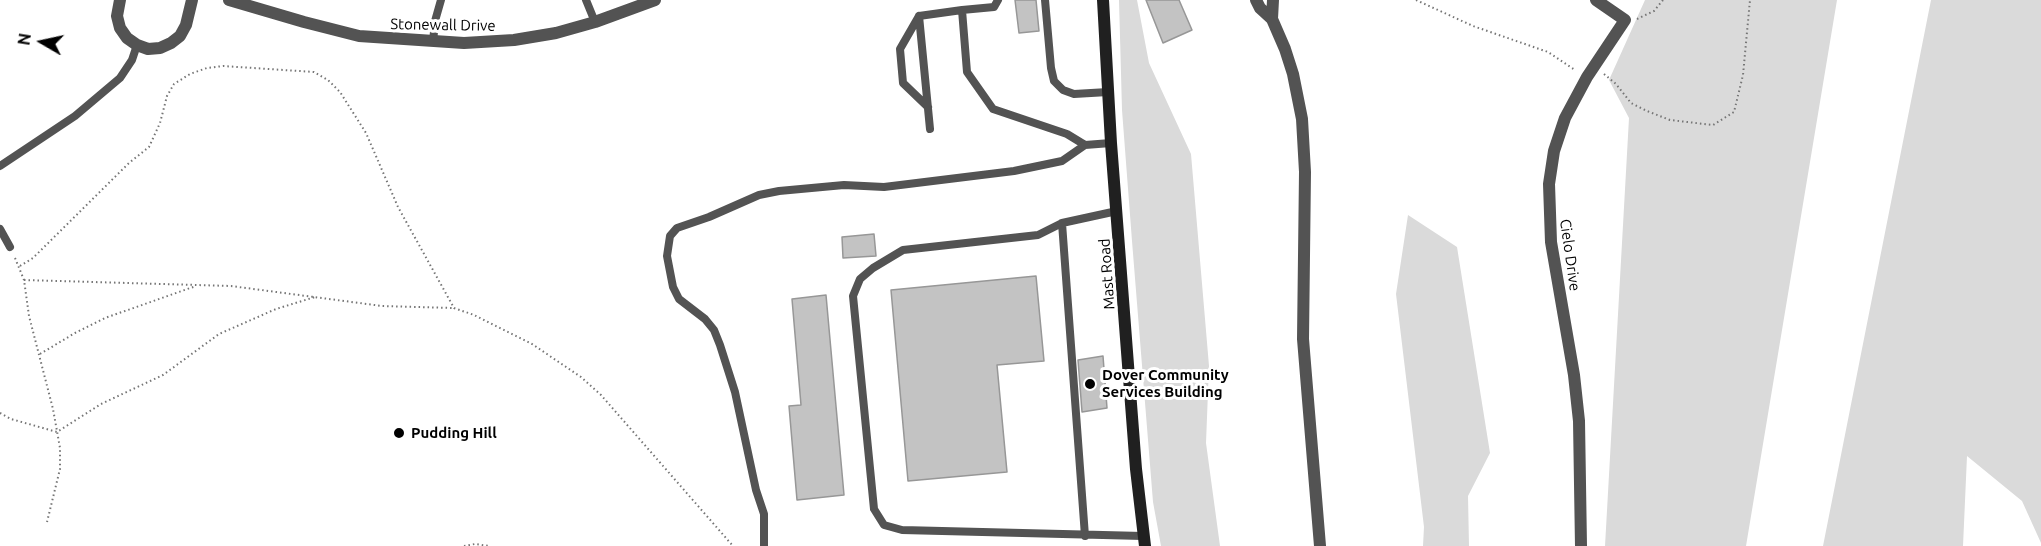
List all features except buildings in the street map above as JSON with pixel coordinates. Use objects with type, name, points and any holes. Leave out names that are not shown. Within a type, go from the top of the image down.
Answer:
[{"type":"street","points":[[120,0],[117,16],[120,28],[127,38],[148,49],[171,44],[180,36],[186,25],[192,0]]},
{"type":"street","name":"Stonewall Drive","points":[[229,0],[359,36],[464,43],[514,40],[595,22],[655,0]]},
{"type":"street","name":"Mast Road","points":[[1103,0],[1111,143],[1136,469],[1144,541]]},
{"type":"street","points":[[1256,0],[1260,8],[1272,19]]},
{"type":"street","points":[[1273,0],[1272,19],[1293,74],[1302,119],[1305,172],[1303,339],[1320,546]]},
{"type":"street","name":"Cielo Drive","points":[[1581,546],[1579,421],[1574,375],[1551,242],[1548,195],[1554,151],[1565,118],[1587,77],[1624,20],[1596,0]]},
{"type":"lane","points":[[433,42],[435,21],[441,0]]},
{"type":"lane","points":[[586,0],[595,22]]},
{"type":"lane","points":[[919,16],[994,7],[998,0]]},
{"type":"lane","points":[[1045,0],[1054,81],[1063,90],[1074,94],[1108,92]]},
{"type":"lane","points":[[962,10],[967,72],[993,109],[1067,134],[1086,145]]},
{"type":"lane","points":[[919,16],[900,49],[903,83],[928,107]]},
{"type":"lane","points":[[919,16],[930,129]]},
{"type":"lane","points":[[0,166],[75,116],[120,78],[132,60],[137,45]]},
{"type":"lane","points":[[764,546],[764,514],[756,490],[735,392],[714,330],[705,319],[679,299],[673,287],[667,256],[670,236],[677,228],[759,195],[844,185],[884,187],[1014,171],[1062,161],[1086,145],[1111,143]]},
{"type":"lane","points":[[1117,211],[1062,223],[1038,235],[903,250],[873,268],[860,279],[853,296],[874,509],[884,525],[902,530],[1086,536],[1144,541]]},
{"type":"lane","points":[[1062,223],[1086,536]]},
{"type":"lane","points":[[0,229],[10,247]]},
{"type":"path","points":[[1416,0],[1473,26],[1548,52],[1578,72]]},
{"type":"path","points":[[1634,20],[1654,10],[1663,0]]},
{"type":"path","points":[[1601,72],[1616,84],[1631,103],[1670,120],[1713,125],[1734,112],[1743,75],[1750,0]]},
{"type":"path","points":[[20,266],[33,258],[129,163],[149,147],[160,123],[167,96],[174,84],[190,74],[207,68],[223,66],[314,72],[328,80],[340,92],[366,133],[398,207],[454,308]]},
{"type":"path","points":[[10,247],[24,280],[29,316],[57,432],[60,469],[47,522]]},
{"type":"path","points":[[24,280],[231,286],[382,306],[454,308],[474,315],[532,344],[582,377],[602,395],[733,546]]},
{"type":"path","points":[[39,354],[105,318],[199,285]]},
{"type":"path","points":[[0,413],[11,419],[57,432],[101,404],[163,375],[219,334],[276,309],[317,297]]},
{"type":"path","points":[[464,546],[475,544],[489,546]]},
{"type":"shaded area","points":[[1119,0],[1137,0],[1149,63],[1191,154],[1209,366],[1206,443],[1220,546],[1161,546],[1153,502],[1132,241],[1122,110]]},
{"type":"shaded area","points":[[1645,0],[1837,0],[1746,546],[1605,546],[1629,118],[1609,80]]},
{"type":"shaded area","points":[[1931,0],[2041,0],[2041,543],[2022,501],[1967,456],[1963,546],[1823,546]]},
{"type":"shaded area","points":[[1408,215],[1457,247],[1490,453],[1468,496],[1469,546],[1423,546],[1424,527],[1396,294]]},
{"type":"place","name":"Dover Community Services Building","points":[[1090,384]]},
{"type":"place","name":"Pudding Hill","points":[[399,433]]}]
